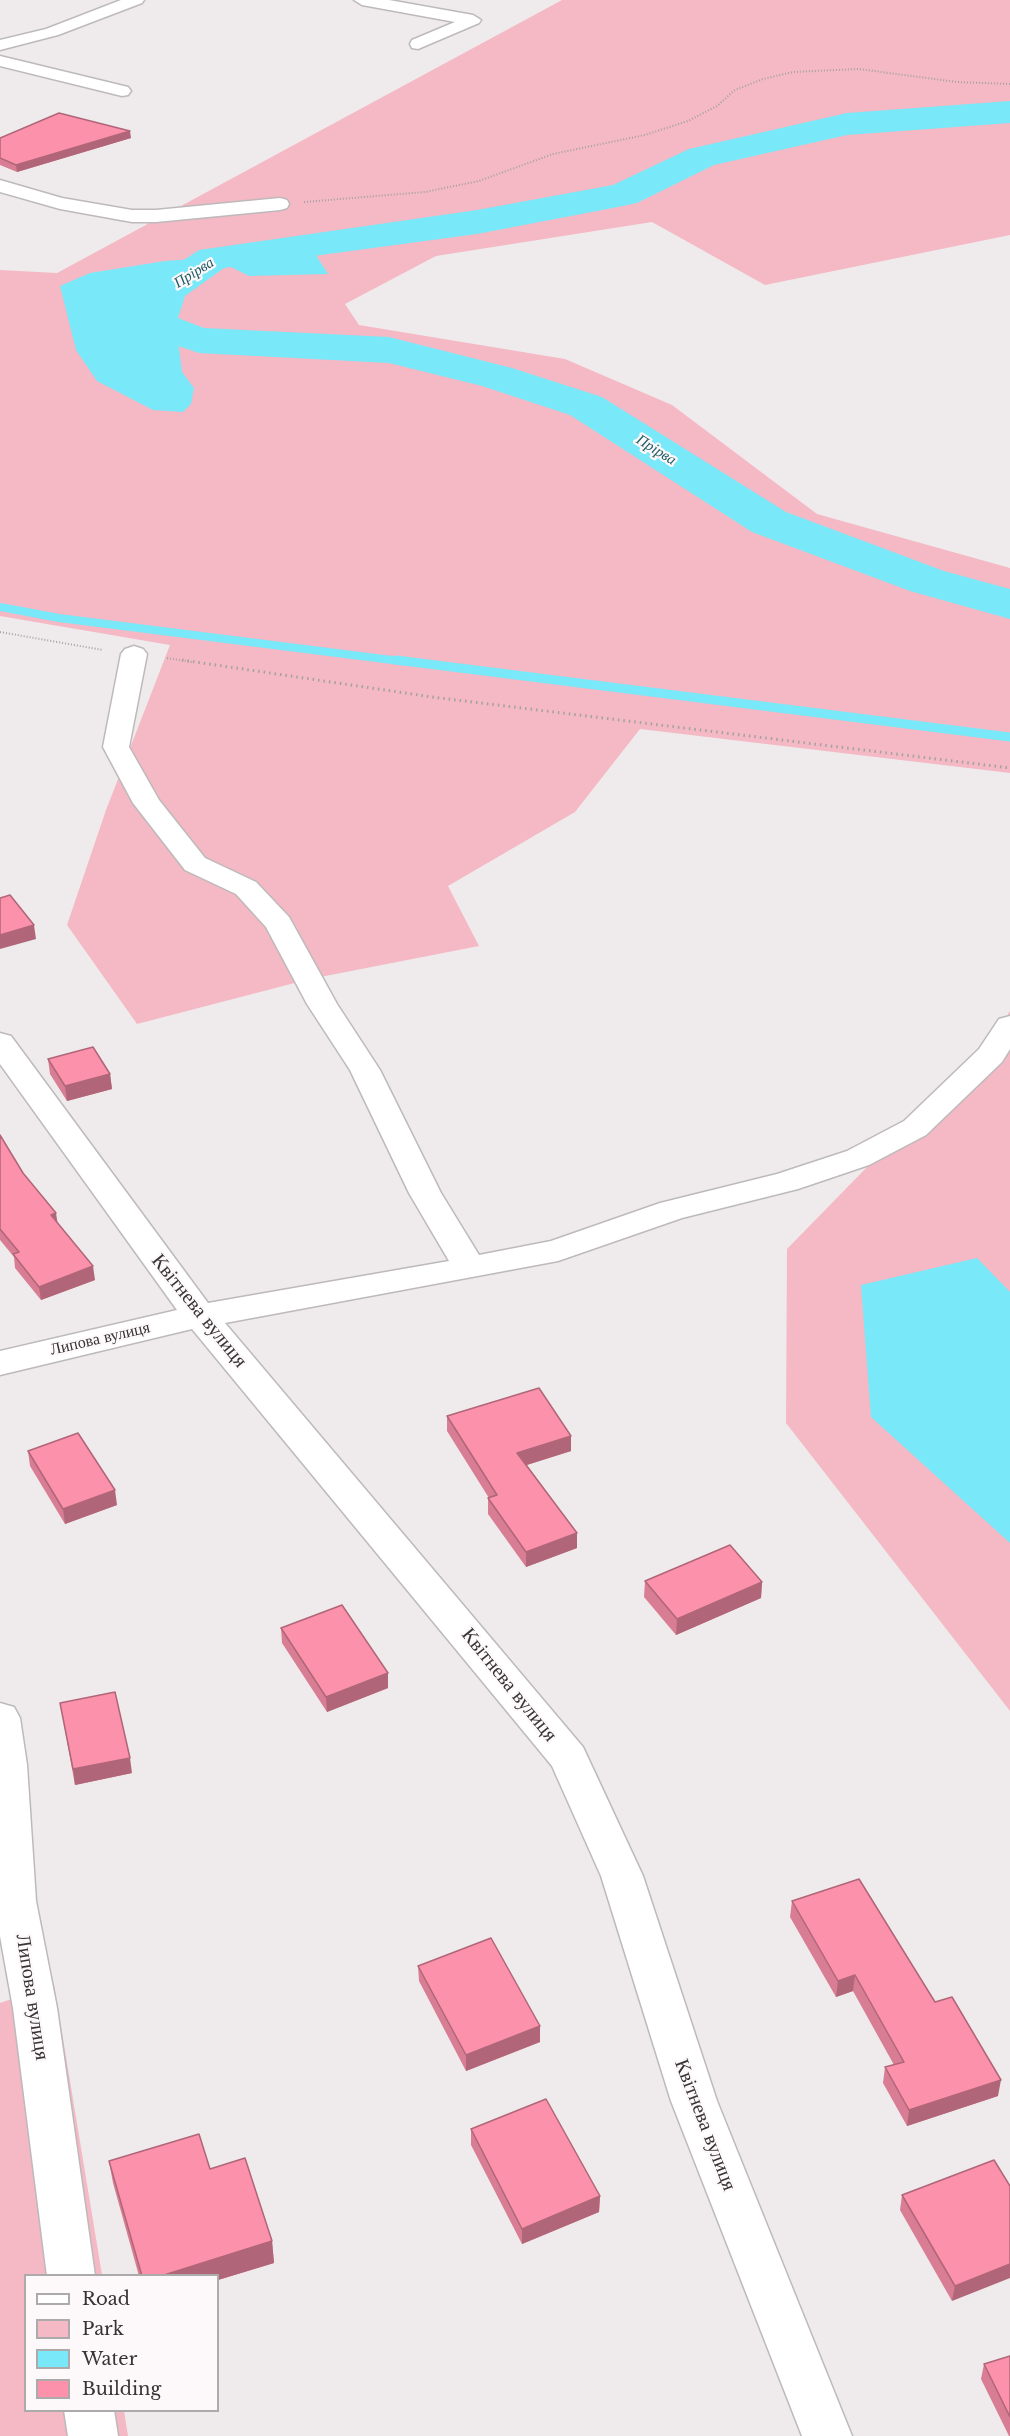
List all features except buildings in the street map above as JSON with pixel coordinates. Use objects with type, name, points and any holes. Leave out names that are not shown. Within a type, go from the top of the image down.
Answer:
[{"type":"street","points":[[0,45],[52,32],[136,0]]},
{"type":"street","points":[[362,0],[473,20],[418,44]]},
{"type":"street","points":[[0,60],[122,91]]},
{"type":"street","points":[[0,186],[60,202],[132,216],[156,216],[280,204]]},
{"type":"street","points":[[134,654],[116,747],[136,785],[147,803],[195,864],[246,888],[279,924],[322,1004],[365,1070],[425,1193],[470,1268]]},
{"type":"street","name":"Липова вулиця","points":[[0,1363],[201,1316],[558,1250],[672,1210],[787,1182],[858,1158],[915,1128],[991,1055],[1010,1025]]},
{"type":"street","name":"Квітнева вулиця","points":[[0,1042],[130,1224],[201,1316],[569,1758],[622,1876],[694,2101],[827,2436]]},
{"type":"street","name":"Липова вулиця","points":[[0,1718],[7,1766],[15,1901],[36,2008],[71,2274]]},
{"type":"street","points":[[89,2412],[93,2436]]},
{"type":"path","points":[[280,204],[425,192],[479,181],[553,154],[645,135],[688,121],[717,106],[735,90],[762,79],[793,72],[859,69],[957,82],[1010,84]]},
{"type":"path","points":[[0,632],[134,654],[432,697],[1010,768]]},
{"type":"green space","points":[[562,0],[1010,0],[1010,235],[765,285],[652,222],[436,256],[345,304],[359,325],[565,359],[672,405],[817,514],[1010,568],[1010,773],[640,729],[575,812],[448,886],[479,946],[310,979],[137,1024],[67,925],[106,810],[170,645],[0,616],[0,270],[57,273]]},
{"type":"green space","points":[[1010,1011],[1010,1711],[786,1423],[787,1249],[994,1037]]},
{"type":"green space","points":[[54,1984],[102,2274],[24,2274],[24,2412],[124,2412],[128,2436],[0,2436],[0,2003]]},
{"type":"water","points":[[245,247],[281,252],[312,249],[328,274],[249,276],[227,265],[187,268],[169,281],[154,302],[176,323],[182,372],[194,388],[191,404],[183,412],[153,410],[97,381],[76,350],[60,286],[90,273],[193,259]]},
{"type":"water","points":[[977,1258],[1010,1292],[1010,1543],[871,1417],[861,1285]]},
{"type":"waterway","name":"Прірва","points":[[1010,112],[847,124],[702,157],[623,195],[477,222],[213,258],[166,290],[155,324],[199,340],[389,350],[497,377],[586,406],[769,522],[927,581],[1010,604]]},
{"type":"waterway","points":[[0,607],[59,618],[408,662]]},
{"type":"waterway","points":[[396,660],[1010,737]]}]
